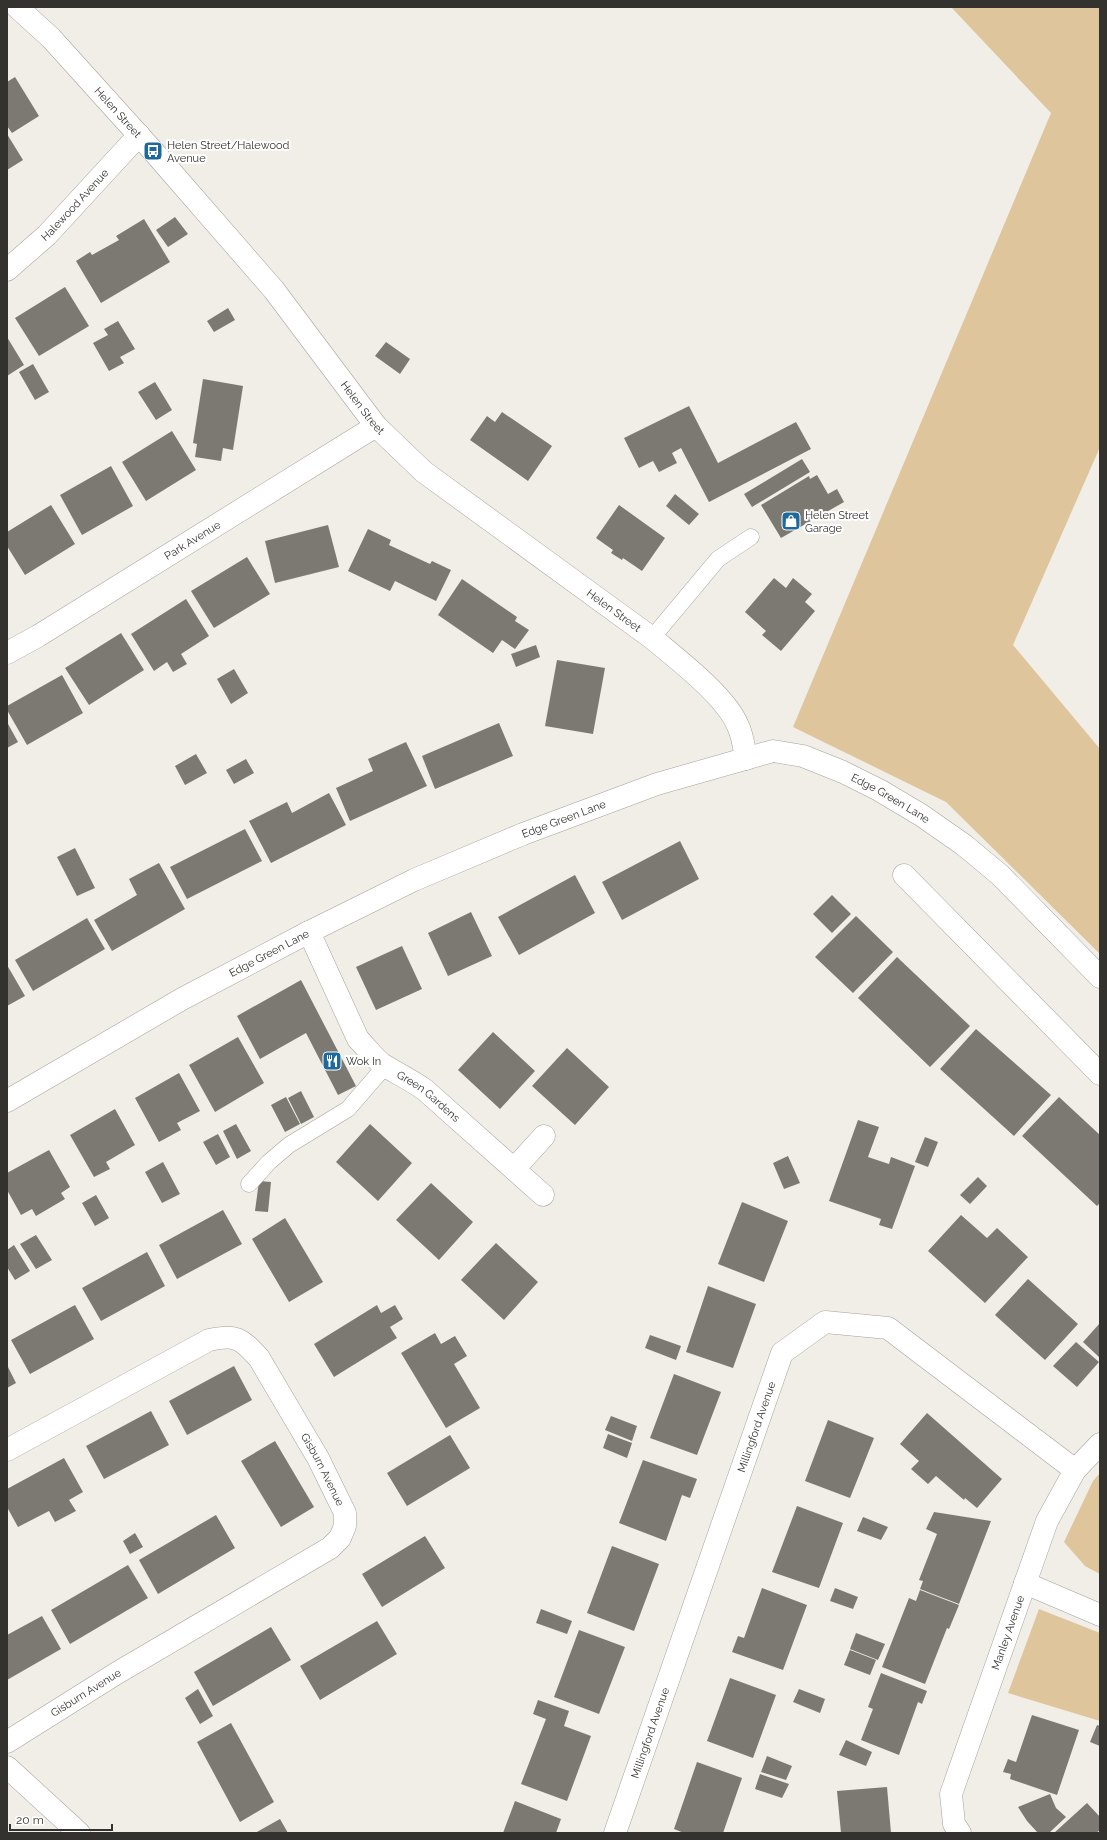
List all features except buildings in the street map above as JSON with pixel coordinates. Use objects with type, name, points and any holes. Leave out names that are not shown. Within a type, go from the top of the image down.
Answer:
[{"type":"street","name":"Helen Street","points":[[17,7],[51,38],[139,135],[274,290],[376,426],[424,472],[652,638],[686,666],[722,701],[738,726],[746,759]]},
{"type":"street","name":"Halewood Avenue","points":[[7,270],[47,235],[139,135]]},
{"type":"street","name":"Park Avenue","points":[[7,653],[38,636],[376,426]]},
{"type":"street","name":"Edge Green Lane","points":[[7,1101],[182,999],[309,932],[414,880],[523,834],[657,784],[773,751],[803,756],[843,772],[879,790],[921,814],[964,845],[1000,876],[1100,976]]},
{"type":"street","points":[[904,875],[1100,1074]]},
{"type":"street","name":"Green Gardens","points":[[309,932],[358,1039],[369,1051],[386,1065],[425,1090],[543,1195]]},
{"type":"street","points":[[514,1169],[544,1136]]},
{"type":"street","name":"Millingford Avenue","points":[[615,1833],[782,1353],[825,1322],[888,1328],[1075,1470]]},
{"type":"street","name":"Gisburn Avenue","points":[[7,1450],[209,1340],[225,1336],[236,1338],[249,1347],[259,1358],[318,1458],[345,1513],[345,1526],[340,1538],[330,1548],[117,1673],[7,1742]]},
{"type":"street","name":"Manley Avenue","points":[[960,1833],[954,1824],[951,1794],[1047,1521],[1075,1470],[1100,1444]]},
{"type":"street","points":[[1025,1583],[1100,1615]]},
{"type":"street","points":[[7,1767],[79,1833]]},
{"type":"lane","points":[[652,638],[718,559],[751,537]]},
{"type":"lane","points":[[249,1184],[269,1162],[289,1145],[348,1109],[386,1065]]},
{"type":"shaded area","points":[[951,7],[1100,7],[1100,447],[1013,645],[1100,749],[1100,954],[946,802],[793,727],[1051,113]]},
{"type":"shaded area","points":[[1100,1473],[1100,1574],[1085,1566],[1064,1542],[1093,1481]]},
{"type":"shaded area","points":[[1039,1609],[1100,1633],[1100,1721],[1008,1693]]},
{"type":"place","name":"Helen Street/Halewood Avenue","points":[[153,151]]},
{"type":"place","name":"Helen Street Garage","points":[[791,521]]},
{"type":"place","name":"Wok In","points":[[332,1061]]}]
